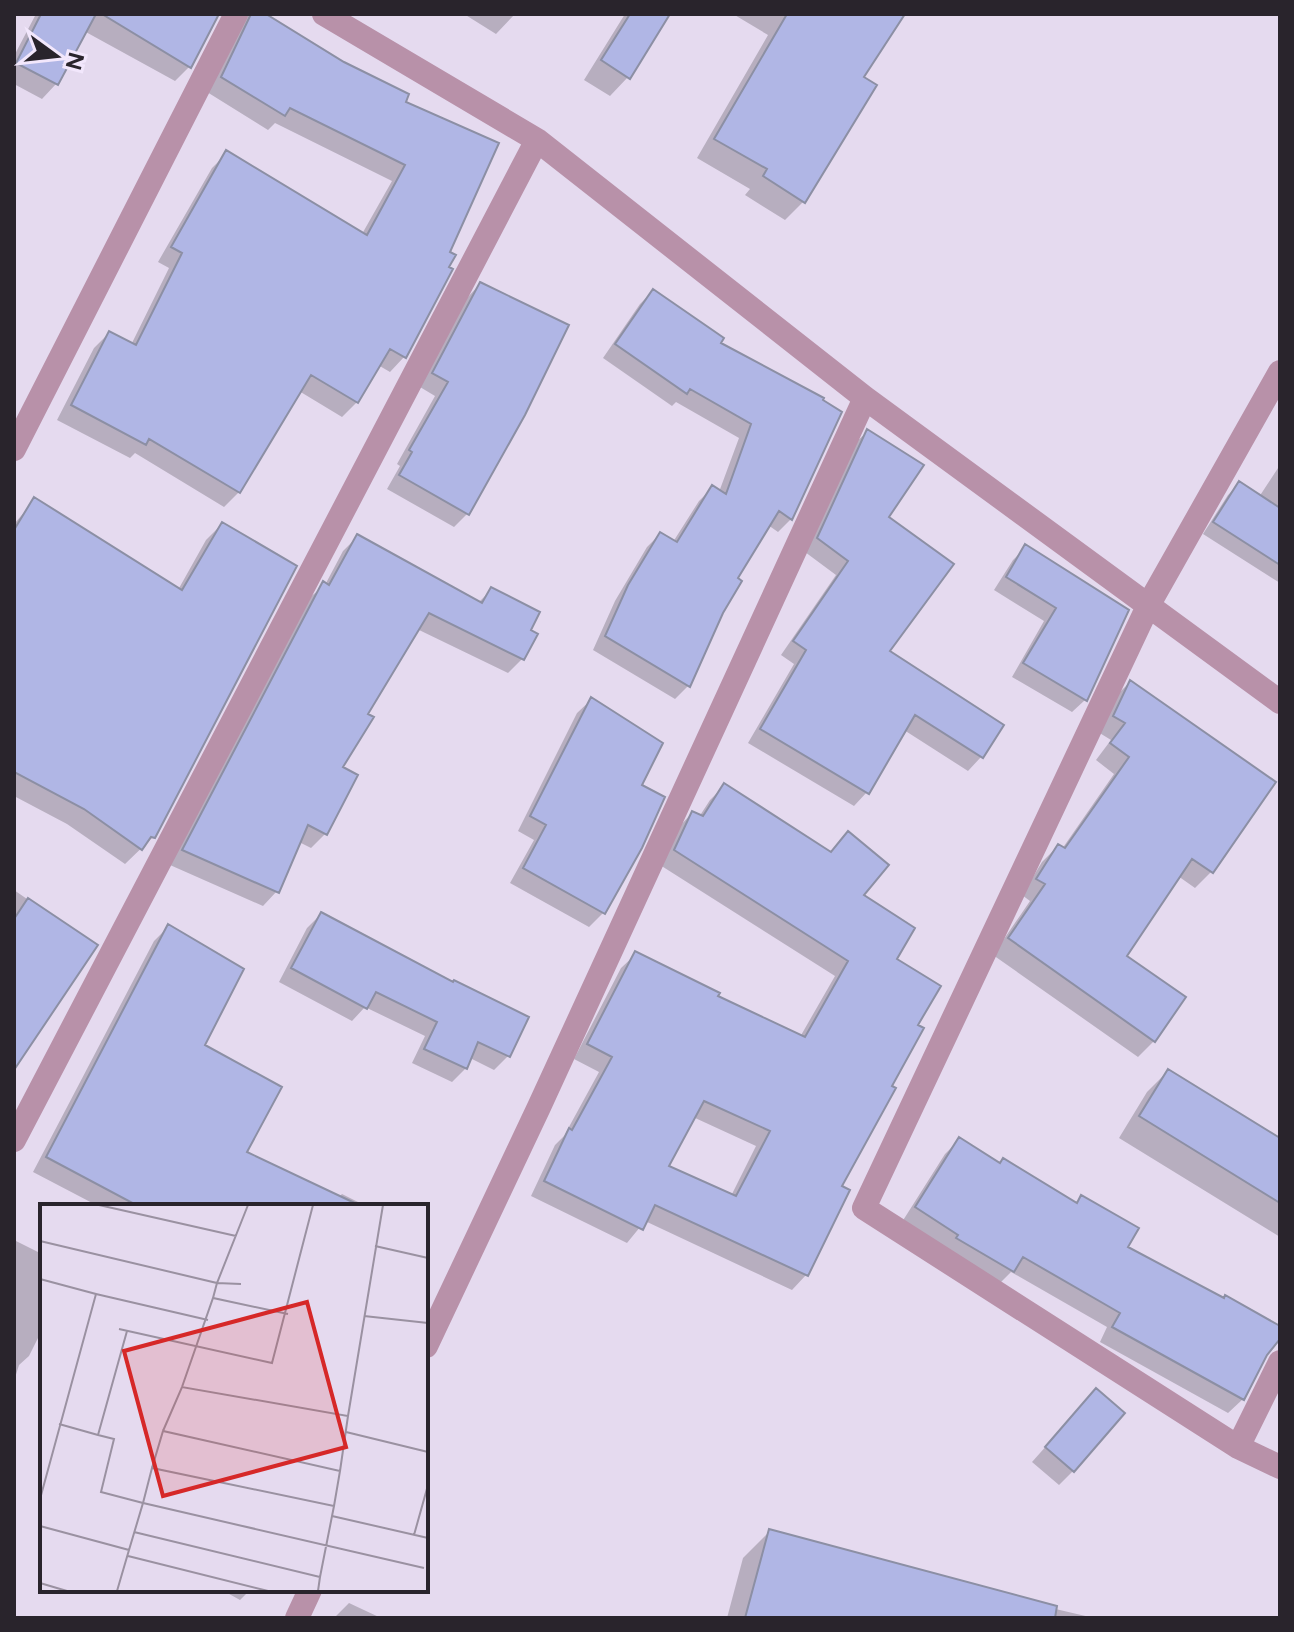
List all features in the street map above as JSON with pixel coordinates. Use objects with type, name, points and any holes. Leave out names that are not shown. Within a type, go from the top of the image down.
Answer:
[{"type":"street","points":[[14,449],[236,14]]},
{"type":"street","points":[[324,14],[537,140],[865,398],[1280,702]]},
{"type":"street","points":[[14,1140],[537,140]]},
{"type":"street","points":[[1280,372],[1149,604],[864,1208],[1238,1447],[1280,1467]]},
{"type":"street","points":[[428,1342],[546,1093],[865,398]]},
{"type":"street","points":[[1238,1447],[1280,1362]]},
{"type":"street","points":[[297,1618],[309,1592]]},
{"type":"building","points":[[41,14],[96,14],[58,85],[16,63]]},
{"type":"building","points":[[102,14],[219,14],[191,68]]},
{"type":"building","points":[[251,14],[266,14],[344,62],[409,94],[406,102],[499,143],[450,252],[456,255],[449,267],[453,269],[406,358],[390,349],[358,403],[311,375],[240,493],[149,439],[146,445],[71,405],[109,331],[136,345],[182,253],[171,247],[226,150],[367,235],[405,165],[290,108],[285,116],[221,77]]},
{"type":"building","points":[[630,14],[670,14],[630,79],[601,60]]},
{"type":"building","points":[[787,14],[905,14],[864,77],[877,85],[805,203],[763,176],[767,169],[714,139]]},
{"type":"building","points":[[480,282],[569,325],[525,415],[469,515],[399,475],[412,452],[409,450],[448,382],[432,373]]},
{"type":"building","points":[[653,289],[724,338],[721,343],[824,398],[842,412],[792,520],[779,511],[738,578],[742,581],[723,613],[690,687],[605,636],[628,585],[660,532],[677,542],[712,485],[726,494],[751,424],[690,389],[687,394],[615,344]]},
{"type":"building","points":[[867,429],[924,465],[889,517],[954,564],[890,651],[1004,725],[983,758],[915,715],[869,794],[760,729],[806,650],[793,641],[848,561],[817,538]]},
{"type":"building","points":[[1239,481],[1280,508],[1280,565],[1213,522]]},
{"type":"building","points":[[34,497],[182,590],[222,522],[297,566],[155,838],[151,837],[142,850],[84,809],[14,772],[14,530]]},
{"type":"building","points":[[357,534],[482,603],[491,587],[540,612],[531,630],[538,634],[524,660],[429,613],[368,714],[374,717],[343,767],[358,775],[327,835],[308,825],[279,893],[182,850],[323,581],[329,585]]},
{"type":"building","points":[[1025,544],[1129,610],[1087,701],[1023,663],[1056,608],[1006,577]]},
{"type":"building","points":[[1130,680],[1276,782],[1213,873],[1192,859],[1127,956],[1186,997],[1155,1042],[1008,938],[1045,884],[1036,879],[1058,844],[1065,848],[1129,757],[1110,743],[1125,723],[1113,716]]},
{"type":"building","points":[[591,697],[663,743],[642,785],[665,797],[642,848],[605,914],[523,868],[546,825],[530,816]]},
{"type":"building","points":[[724,783],[831,852],[848,831],[889,865],[864,895],[915,928],[897,959],[941,986],[918,1025],[924,1028],[892,1086],[896,1088],[842,1186],[850,1190],[808,1276],[655,1205],[643,1230],[544,1181],[569,1128],[572,1130],[612,1057],[587,1044],[635,951],[720,993],[718,996],[805,1037],[848,961],[674,850],[692,811],[703,816]],"holes":[[[704,1101],[770,1131],[736,1196],[669,1166]]]},
{"type":"building","points":[[28,898],[98,945],[14,1070],[14,919]]},
{"type":"building","points":[[321,912],[453,982],[529,1017],[510,1057],[478,1042],[467,1069],[424,1049],[437,1022],[376,992],[367,1009],[291,968]]},
{"type":"building","points":[[168,924],[244,969],[205,1045],[282,1087],[247,1152],[357,1204],[134,1204],[46,1157]]},
{"type":"building","points":[[1168,1069],[1280,1138],[1280,1203],[1139,1116]]},
{"type":"building","points":[[959,1137],[1000,1163],[1003,1158],[1077,1203],[1081,1195],[1139,1228],[1128,1247],[1280,1326],[1280,1339],[1267,1355],[1244,1400],[1112,1327],[1120,1313],[1023,1257],[1014,1272],[956,1238],[958,1235],[915,1207]]},
{"type":"building","points":[[1096,1388],[1125,1413],[1074,1472],[1045,1447]]},
{"type":"building","points":[[769,1529],[1057,1606],[1055,1618],[745,1618]]}]
